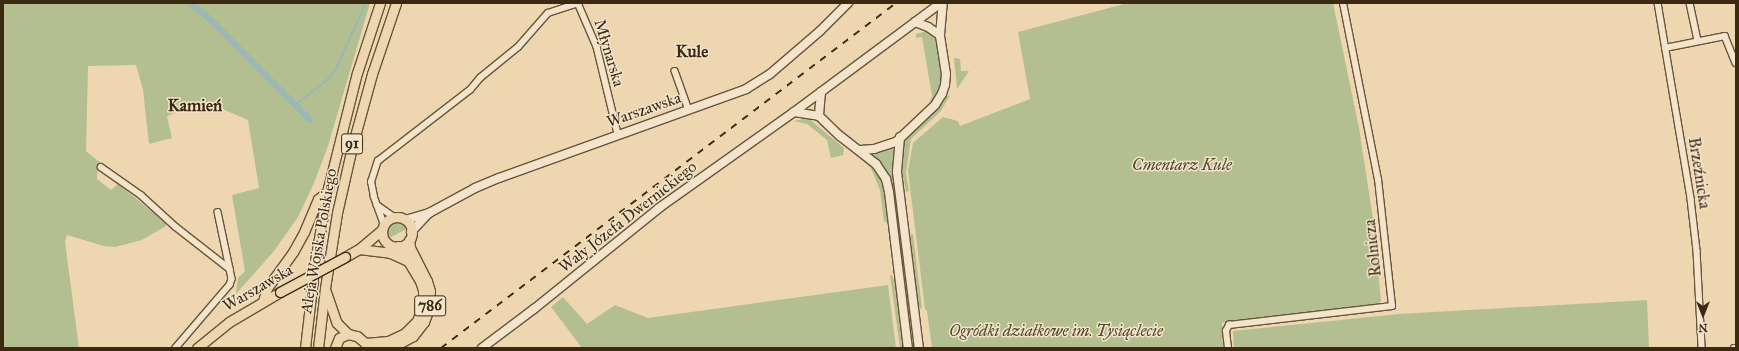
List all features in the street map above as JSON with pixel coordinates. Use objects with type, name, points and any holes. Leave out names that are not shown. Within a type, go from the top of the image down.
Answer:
[{"type":"main road","name":"Aleja Wojska Polskiego","points":[[305,348],[314,268],[327,192],[357,73],[380,3]]},
{"type":"main road","name":"Aleja Wojska Polskiego","points":[[318,348],[324,288],[337,213],[352,147],[372,74],[396,3]]},
{"type":"main road","points":[[263,301],[267,288],[293,252],[304,232],[318,199],[327,192]]},
{"type":"main road","points":[[324,288],[337,323],[348,334],[357,336],[363,344],[388,341],[405,333],[417,321],[423,305],[423,290],[420,281],[408,261],[407,254],[398,246],[387,243],[382,235],[386,222],[394,217],[405,220],[409,223],[410,236],[406,243],[398,246]]},
{"type":"main road","name":"Warszawska","points":[[363,249],[383,228]]},
{"type":"main road","name":"786","points":[[379,348],[398,344],[409,338],[418,331],[428,315],[430,291],[424,273],[410,247],[410,236]]},
{"type":"main road","name":"Warszawska","points":[[199,347],[229,322],[263,301],[345,257],[374,245],[387,243]]},
{"type":"main road","points":[[363,249],[390,253],[408,261]]},
{"type":"main road","points":[[335,348],[339,338],[348,334]]},
{"type":"street","name":"Młynarska","points":[[578,3],[597,47],[618,134]]},
{"type":"street","points":[[383,228],[371,182],[374,171],[384,156],[434,120],[470,90],[480,78],[518,47],[548,13],[578,3]]},
{"type":"street","name":"Warszawska","points":[[405,220],[429,213],[463,194],[499,178],[618,134],[737,93],[762,79],[820,31],[848,3]]},
{"type":"street","points":[[860,150],[874,150],[886,146],[900,137],[936,105],[942,94],[946,74],[940,35],[942,3]]},
{"type":"street","name":"Wały Józefa Dwernickiego","points":[[482,348],[534,309],[658,208],[794,112],[942,3]]},
{"type":"street","name":"Rolnicza","points":[[1228,348],[1226,331],[1229,325],[1392,306],[1378,180],[1344,3]]},
{"type":"street","name":"Brzeźnicka","points":[[1658,3],[1691,199],[1697,255],[1702,348]]},
{"type":"street","points":[[1690,3],[1698,41]]},
{"type":"street","points":[[915,22],[928,27],[940,35]]},
{"type":"street","points":[[1665,48],[1725,36],[1736,63]]},
{"type":"street","points":[[675,71],[689,110]]},
{"type":"street","points":[[819,116],[821,92]]},
{"type":"street","points":[[794,112],[819,116],[840,136],[860,150],[876,164],[884,174],[889,192],[908,348]]},
{"type":"street","points":[[900,137],[897,172],[919,348]]},
{"type":"street","name":"Warszawska","points":[[101,167],[141,196],[216,260],[230,269]]},
{"type":"street","points":[[377,205],[394,217]]},
{"type":"street","name":"Warszawska","points":[[176,348],[230,285],[232,279],[218,212]]},
{"type":"street","name":"Warszawska","points":[[410,236],[429,213]]},
{"type":"green space","points":[[3,3],[370,3],[328,146],[314,183],[298,217],[274,251],[236,294],[238,278],[245,271],[232,195],[259,188],[248,120],[220,108],[207,105],[188,105],[182,110],[167,116],[172,138],[149,144],[143,90],[136,65],[88,66],[86,151],[102,164],[98,168],[97,179],[111,190],[118,184],[166,223],[166,226],[142,240],[115,247],[104,246],[67,235],[65,242],[79,348],[3,348]]},
{"type":"green space","name":"Cmentarz Kule","points":[[1128,3],[1333,3],[1359,128],[1374,225],[1381,301],[1377,304],[1222,323],[1223,348],[932,348],[927,311],[925,309],[908,171],[913,143],[943,117],[958,121],[960,126],[1030,99],[1018,32]]},
{"type":"green space","points":[[930,30],[937,39],[942,75],[938,91],[931,103],[930,101],[932,96],[922,37],[916,38],[916,34]]},
{"type":"green space","points":[[954,58],[960,59],[961,71],[969,71],[957,89]]},
{"type":"green space","points":[[950,95],[941,111],[911,139],[906,173],[909,191],[906,192],[901,166],[904,143],[911,132],[935,111],[945,97]]},
{"type":"green space","points":[[808,118],[844,148],[843,155],[831,158],[827,140],[807,124],[794,121]]},
{"type":"green space","points":[[895,143],[901,229],[896,230],[890,186],[867,152]]},
{"type":"green space","points":[[851,147],[870,163],[882,179],[889,221],[884,222],[880,190],[871,168],[849,149]]},
{"type":"green space","points":[[394,221],[403,223],[407,229],[389,238],[386,229],[389,224]]},
{"type":"green space","points":[[913,234],[922,308],[917,309],[909,235]]},
{"type":"green space","points":[[896,235],[902,235],[915,348],[911,348]]},
{"type":"green space","points":[[890,275],[892,275],[897,290],[904,348],[900,348]]},
{"type":"green space","points":[[888,285],[896,348],[582,348],[551,307],[563,297],[587,324],[615,305],[648,318]]},
{"type":"green space","points":[[1647,300],[1649,348],[1234,348],[1233,331],[1399,314]]},
{"type":"waterway","points":[[190,3],[210,19],[310,120]]},
{"type":"waterway","points":[[295,105],[326,81],[336,69],[366,3]]},
{"type":"railway","points":[[441,348],[896,3]]},
{"type":"district","name":"Kule","points":[[692,52]]},
{"type":"district","name":"Kamień","points":[[195,106]]},
{"type":"park label","name":"Ogródki działkowe im. Tysiąclecie","points":[[1056,331]]}]
